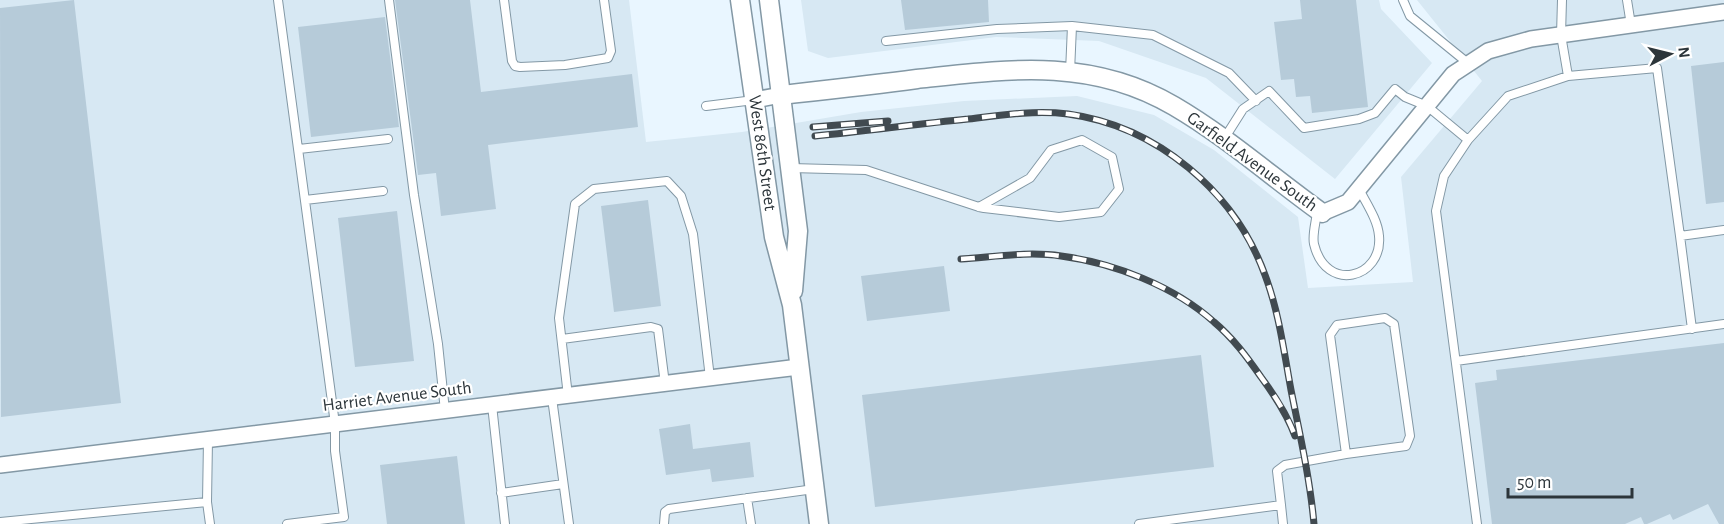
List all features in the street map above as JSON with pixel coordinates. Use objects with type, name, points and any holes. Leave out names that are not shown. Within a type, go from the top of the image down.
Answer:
[{"type":"street","name":"West 86th Street","points":[[740,0],[774,237],[792,305],[819,524]]},
{"type":"street","name":"West 86th Street","points":[[769,0],[798,231],[792,305]]},
{"type":"street","name":"Garfield Avenue South","points":[[754,100],[999,70],[1044,69],[1089,74],[1133,87],[1174,106],[1319,212],[1348,202],[1453,74],[1488,51],[1531,39],[1724,12]]},
{"type":"street","name":"Harriet Avenue South","points":[[0,465],[799,367]]},
{"type":"lane","points":[[281,0],[335,424],[335,451],[344,521],[287,524]]},
{"type":"lane","points":[[388,0],[446,411]]},
{"type":"lane","points":[[504,0],[512,61],[520,67],[565,65],[608,58],[611,51],[604,0]]},
{"type":"lane","points":[[1403,0],[1410,16],[1469,64]]},
{"type":"lane","points":[[1562,0],[1561,35],[1568,76]]},
{"type":"lane","points":[[1628,0],[1631,25]]},
{"type":"lane","points":[[1070,72],[1072,26]]},
{"type":"lane","points":[[886,41],[997,29],[1072,26],[1154,35],[1229,73],[1256,101]]},
{"type":"lane","points":[[1477,524],[1436,211],[1444,176],[1468,140],[1508,96],[1568,76],[1657,68],[1692,329]]},
{"type":"lane","points":[[1223,140],[1243,109],[1269,91],[1304,128],[1359,119],[1375,113],[1395,89],[1405,97],[1427,106],[1468,140]]},
{"type":"lane","points":[[706,106],[754,100]]},
{"type":"lane","points":[[299,150],[388,139]]},
{"type":"lane","points":[[790,168],[866,170],[979,207],[1059,217],[1101,212],[1119,189],[1112,158],[1082,140],[1051,150],[1030,178],[979,207]]},
{"type":"lane","points":[[568,396],[559,318],[575,204],[594,189],[667,181],[681,196],[693,234],[710,378]]},
{"type":"lane","points":[[1319,212],[1314,242],[1322,264],[1339,275],[1350,276],[1364,269],[1376,255],[1379,236],[1371,211],[1359,189]]},
{"type":"lane","points":[[305,200],[383,191]]},
{"type":"lane","points":[[1680,236],[1724,230]]},
{"type":"lane","points":[[1283,524],[1277,471],[1284,465],[1406,446],[1410,436],[1394,324],[1385,318],[1337,325],[1330,335],[1347,454]]},
{"type":"lane","points":[[1456,361],[1724,324]]},
{"type":"lane","points":[[562,339],[651,327],[658,329],[665,384]]},
{"type":"lane","points":[[552,398],[569,524]]},
{"type":"lane","points":[[492,405],[505,524]]},
{"type":"lane","points":[[208,440],[207,502],[210,524]]},
{"type":"lane","points":[[501,493],[563,484]]},
{"type":"lane","points":[[664,524],[665,512],[669,509],[814,489]]},
{"type":"lane","points":[[747,498],[751,524]]},
{"type":"lane","points":[[0,522],[207,502]]},
{"type":"lane","points":[[1139,524],[1281,506]]},
{"type":"shaded area","points":[[0,0],[629,0],[646,142],[742,132],[861,112],[964,101],[1077,96],[1154,115],[1214,150],[1298,217],[1308,288],[1413,282],[1401,177],[1482,81],[1417,0],[1724,0],[1724,524],[0,524]]},
{"type":"shaded area","points":[[801,0],[1379,0],[1381,9],[1432,63],[1335,179],[1206,78],[1099,41],[996,37],[828,58],[808,51]]},
{"type":"building","points":[[74,0],[121,403],[1,417],[0,8]]},
{"type":"building","points":[[395,0],[470,0],[481,92],[632,74],[638,127],[488,145],[496,209],[441,216],[436,173],[418,175]]},
{"type":"building","points":[[901,0],[988,0],[989,22],[905,30]]},
{"type":"building","points":[[1300,0],[1356,0],[1368,107],[1312,113],[1310,96],[1296,97],[1294,79],[1281,80],[1274,22],[1302,19]]},
{"type":"building","points":[[385,17],[399,127],[311,137],[298,27]]},
{"type":"building","points":[[1724,62],[1724,202],[1706,204],[1691,66]]},
{"type":"building","points":[[648,200],[661,306],[614,312],[601,206]]},
{"type":"building","points":[[397,211],[414,361],[355,367],[338,218]]},
{"type":"building","points":[[944,266],[950,311],[867,321],[861,276]]},
{"type":"building","points":[[1724,343],[1724,524],[1719,524],[1708,504],[1673,520],[1670,514],[1647,524],[1644,524],[1641,517],[1625,524],[1492,524],[1475,383],[1497,380],[1496,370]]},
{"type":"building","points":[[1201,355],[1214,467],[875,507],[862,395]]},
{"type":"building","points":[[690,424],[693,449],[750,442],[754,477],[712,482],[710,469],[666,475],[659,429]]},
{"type":"building","points":[[457,456],[465,524],[387,524],[380,465]]},
{"type":"railway","points":[[815,136],[1005,115],[1068,114],[1101,121],[1132,133],[1162,148],[1189,168],[1213,191],[1234,217],[1252,245],[1265,275],[1281,332],[1314,524]]},
{"type":"railway","points":[[813,127],[888,121]]},
{"type":"railway","points":[[961,259],[1023,254],[1081,259],[1122,270],[1181,297],[1234,341],[1276,398],[1295,436]]}]
